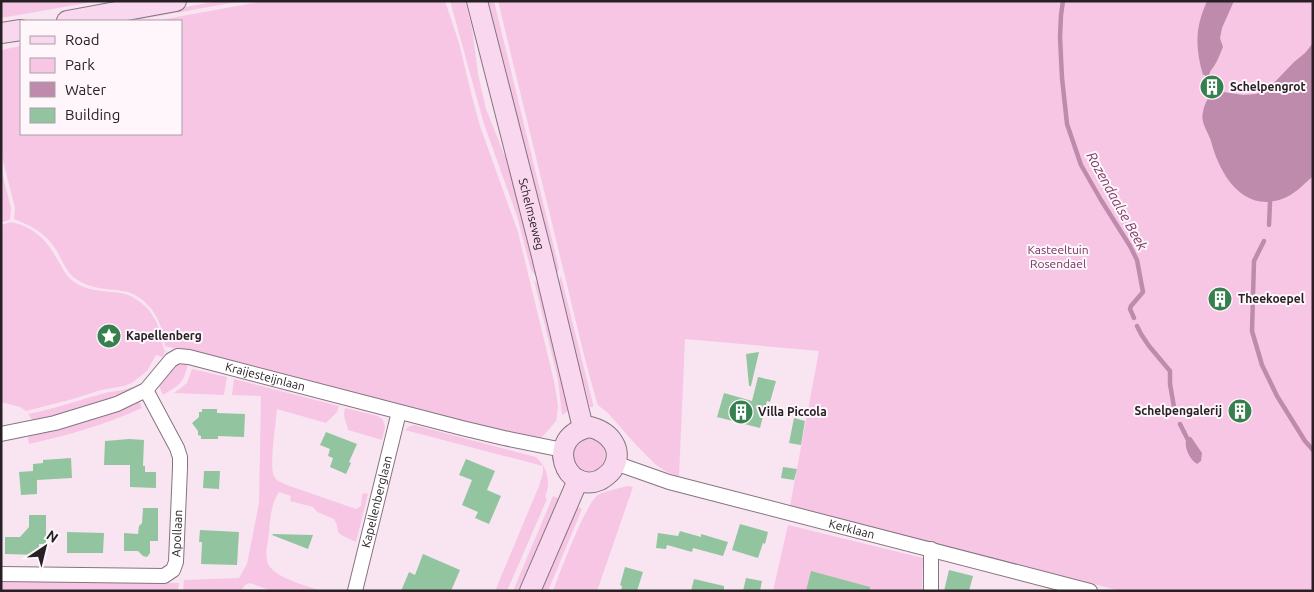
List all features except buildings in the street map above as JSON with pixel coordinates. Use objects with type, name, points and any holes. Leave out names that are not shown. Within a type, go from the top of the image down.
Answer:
[{"type":"main road","points":[[72,20],[176,1]]},
{"type":"main road","name":"Schelmseweg","points":[[477,1],[542,256],[583,428]]},
{"type":"main road","points":[[1,33],[20,30]]},
{"type":"main road","points":[[590,426],[606,433],[612,439],[616,448],[615,463],[612,470],[607,476],[597,481],[578,480],[568,471],[564,461],[554,448],[583,428],[590,426]]},
{"type":"main road","points":[[530,591],[578,480]]},
{"type":"street","name":"Kraijesteijnlaan","points":[[1,434],[74,418],[118,404],[146,390],[171,360],[178,356],[189,357],[496,436],[554,448]]},
{"type":"street","name":"Apollaan","points":[[1,574],[164,576],[173,570],[176,562],[180,457],[146,390]]},
{"type":"street","name":"Kapellenberglaan","points":[[354,591],[399,412]]},
{"type":"street","name":"Kerklaan","points":[[615,463],[669,482],[1090,591]]},
{"type":"street","points":[[931,549],[931,591]]},
{"type":"green space","points":[[1,1],[98,1],[1,18]]},
{"type":"green space","points":[[219,1],[242,1],[137,20],[113,20]]},
{"type":"green space","points":[[264,1],[445,1],[459,43],[480,126],[518,232],[554,381],[558,405],[556,421],[544,435],[541,437],[513,434],[165,346],[162,329],[154,313],[143,301],[128,292],[95,287],[76,279],[68,271],[54,246],[45,236],[34,228],[14,219],[15,208],[1,153],[1,50],[20,46],[20,135],[182,135],[182,20],[160,20]]},
{"type":"green space","points":[[450,1],[465,1],[472,28],[478,74],[486,109],[506,159],[523,214],[539,280],[531,270],[517,216],[484,124]]},
{"type":"green space","points":[[487,1],[494,1],[559,268],[555,281]]},
{"type":"green space","name":"Kasteeltuin Rosendael","points":[[498,1],[1313,1],[1313,591],[1121,591],[790,506],[819,351],[685,339],[679,477],[655,464],[597,403]]},
{"type":"green space","points":[[1,169],[11,208],[10,220],[1,222]]},
{"type":"green space","points":[[11,222],[26,227],[39,235],[49,246],[68,277],[79,285],[85,288],[128,295],[146,307],[159,329],[165,351],[163,357],[156,355],[147,371],[132,383],[124,386],[101,390],[26,411],[20,407],[1,402],[1,225]]},
{"type":"green space","points":[[561,276],[593,407],[590,407],[574,356],[557,288]]},
{"type":"green space","points":[[534,280],[543,290],[557,347],[568,411],[562,415],[558,380]]},
{"type":"green space","points":[[188,364],[183,380],[178,386],[163,395],[159,386],[176,365]]},
{"type":"green space","points":[[192,369],[227,377],[224,395],[174,393],[187,383]]},
{"type":"green space","points":[[234,379],[339,406],[337,412],[326,423],[277,409],[273,444],[273,471],[275,478],[279,482],[356,509],[361,506],[362,495],[364,493],[368,494],[356,542],[341,535],[338,532],[334,519],[317,512],[313,507],[290,501],[291,496],[279,492],[276,497],[271,512],[266,550],[269,566],[290,580],[322,591],[272,591],[250,583],[245,585],[241,591],[183,591],[184,580],[239,578],[247,564],[259,503],[261,396],[232,395]]},
{"type":"green space","points":[[132,387],[133,390],[86,409],[34,422],[28,414],[105,393]]},
{"type":"green space","points":[[139,401],[142,408],[114,420],[29,444],[28,438],[30,435],[102,416]]},
{"type":"green space","points":[[345,408],[378,416],[383,420],[385,427],[382,440],[348,430],[344,417]]},
{"type":"green space","points":[[414,425],[536,457],[543,466],[405,430]]},
{"type":"green space","points":[[589,439],[600,444],[605,455],[600,466],[589,471],[578,466],[573,455],[578,444]]},
{"type":"green space","points":[[543,466],[548,481],[545,497],[547,499],[507,591],[495,591],[539,486]]},
{"type":"green space","points":[[628,486],[633,487],[597,591],[553,591],[573,540],[593,500],[598,495]]},
{"type":"green space","points":[[553,496],[558,498],[523,591],[513,591]]},
{"type":"green space","points":[[578,507],[582,509],[548,591],[538,591]]},
{"type":"green space","points":[[788,525],[923,558],[922,591],[773,591]]},
{"type":"green space","points":[[1,581],[179,583],[178,591],[1,591]]},
{"type":"water","points":[[1207,1],[1234,1],[1222,28],[1220,38],[1223,47],[1218,59],[1211,71],[1203,75],[1198,46],[1198,29]]},
{"type":"water","points":[[1313,43],[1313,176],[1290,195],[1282,199],[1268,202],[1255,200],[1244,195],[1234,187],[1220,166],[1203,123],[1202,116],[1205,106],[1210,96],[1217,91],[1243,95],[1256,94],[1269,88]]},
{"type":"water","points":[[1187,437],[1191,437],[1202,453],[1201,461],[1197,464],[1188,452]]},
{"type":"waterway","name":"Rozendaalse Beek","points":[[1063,1],[1060,37],[1067,124],[1081,165],[1137,260],[1143,292],[1131,306],[1130,309],[1134,318]]},
{"type":"waterway","name":"Rozendaalse Beek","points":[[1208,71],[1207,75],[1217,96]]},
{"type":"waterway","name":"Rozendaalse Beek","points":[[1268,197],[1270,202],[1269,225]]},
{"type":"waterway","name":"Rozendaalse Beek","points":[[1264,241],[1254,261],[1252,331],[1262,365],[1277,396],[1305,441],[1313,450]]},
{"type":"waterway","name":"Rozendaalse Beek","points":[[1137,326],[1149,346],[1170,371],[1170,384],[1176,413]]},
{"type":"waterway","name":"Rozendaalse Beek","points":[[1180,424],[1189,442]]},
{"type":"place","name":"Schelpengrot","points":[[1212,87]]},
{"type":"place","name":"Theekoepel","points":[[1220,299]]},
{"type":"place","name":"Kapellenberg","points":[[109,336]]},
{"type":"place","name":"Schelpengalerij","points":[[1240,411]]},
{"type":"place","name":"Villa Piccola","points":[[741,412]]}]
